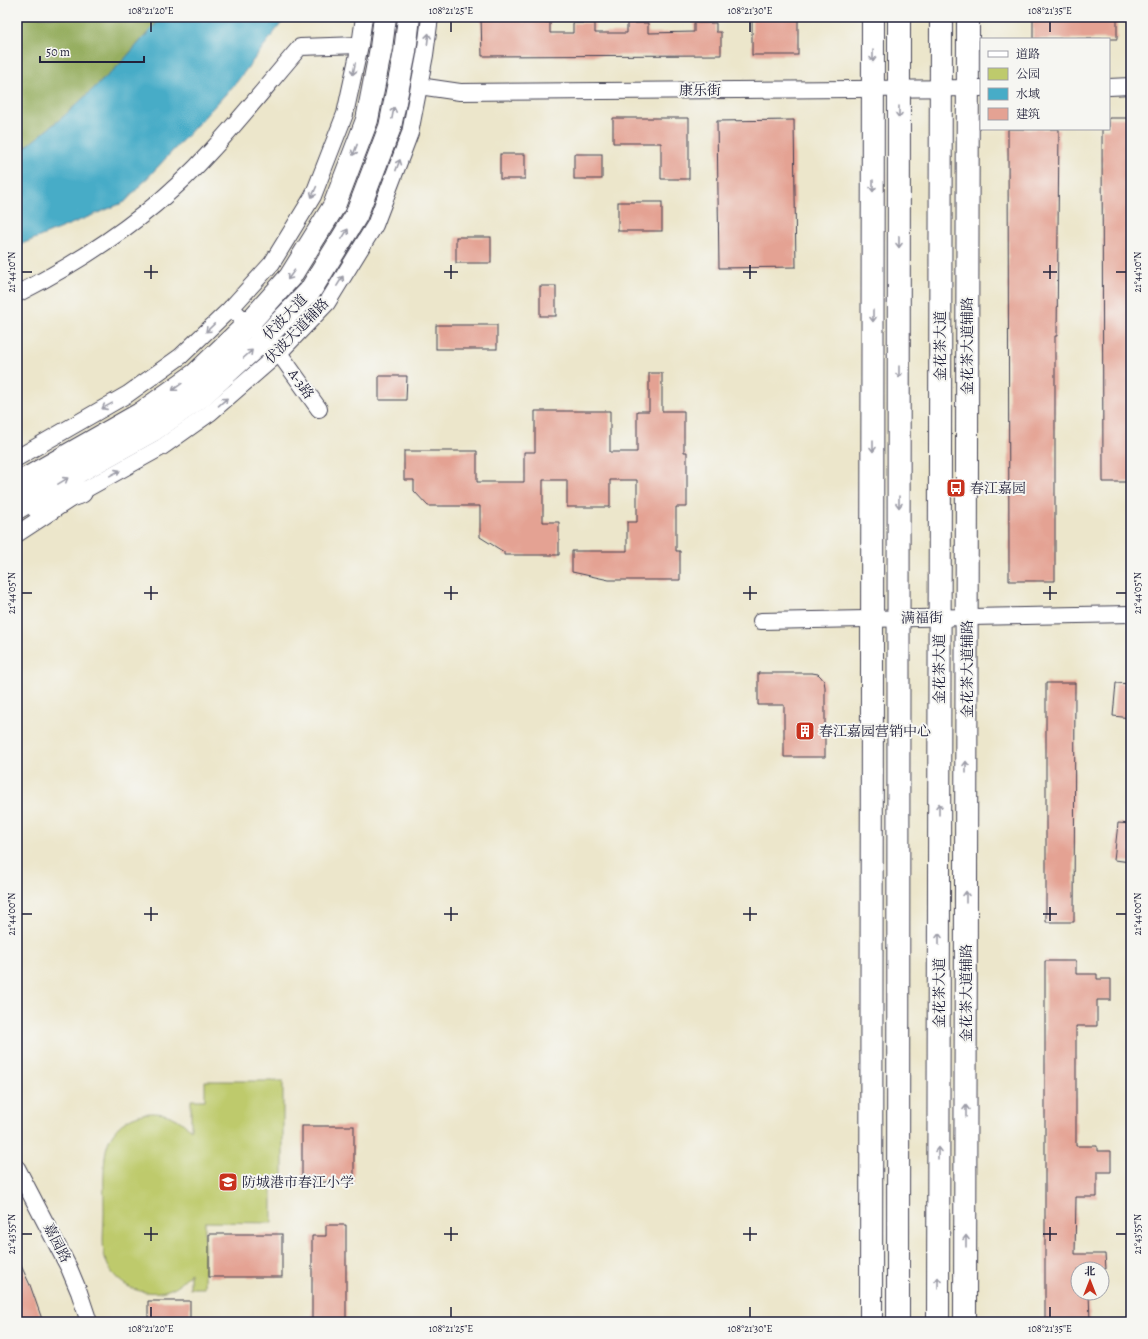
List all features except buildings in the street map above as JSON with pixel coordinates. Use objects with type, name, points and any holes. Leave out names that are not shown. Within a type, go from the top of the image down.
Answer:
[{"type":"main road","name":"伏波大道","points":[[17,484],[140,414],[196,374],[248,324],[290,277],[334,206],[367,120],[381,48],[385,17]]},
{"type":"main road","name":"伏波大道","points":[[17,508],[158,427],[271,346],[310,291],[356,216],[390,127],[405,52],[409,17]]},
{"type":"main road","points":[[871,1322],[873,17]]},
{"type":"main road","points":[[898,1322],[900,17]]},
{"type":"main road","name":"金花茶大道","points":[[938,1322],[941,17]]},
{"type":"main road","name":"金花茶大道辅路","points":[[965,1322],[967,618],[974,88],[968,17]]},
{"type":"main road","points":[[17,514],[81,492]]},
{"type":"street","points":[[17,458],[128,394],[180,356],[231,308],[272,263],[313,196],[345,114],[360,45],[364,17]]},
{"type":"street","name":"伏波大道辅路","points":[[17,534],[81,492],[162,447],[222,403],[271,346],[327,303],[375,225],[410,133],[426,55],[430,17]]},
{"type":"street","points":[[17,294],[85,255],[160,200],[211,152],[300,47],[360,45]]},
{"type":"street","name":"康乐街","points":[[419,86],[460,92],[974,88]]},
{"type":"street","points":[[1110,87],[1131,86]]},
{"type":"street","name":"A-3路","points":[[231,308],[271,346],[319,409]]},
{"type":"street","name":"满福街","points":[[761,620],[967,618],[1131,614]]},
{"type":"street","name":"嘉园路","points":[[17,1168],[70,1268],[89,1322]]},
{"type":"green space","points":[[17,17],[162,17],[119,65],[64,116],[17,154]]},
{"type":"green space","points":[[205,1081],[283,1081],[283,1186],[272,1186],[272,1223],[205,1222],[204,1288],[190,1288],[190,1273],[177,1286],[167,1290],[146,1292],[136,1290],[118,1279],[111,1271],[104,1256],[104,1177],[105,1158],[108,1143],[119,1126],[128,1120],[147,1113],[167,1115],[177,1119],[191,1130],[191,1100],[205,1100]]},
{"type":"water","points":[[162,17],[286,17],[236,83],[125,202],[17,246],[17,154],[64,116],[119,65]]},
{"type":"place","name":"春江嘉园","points":[[956,488]]},
{"type":"place","name":"春江嘉园营销中心","points":[[805,731]]},
{"type":"place","name":"防城港市春江小学","points":[[228,1182]]}]
